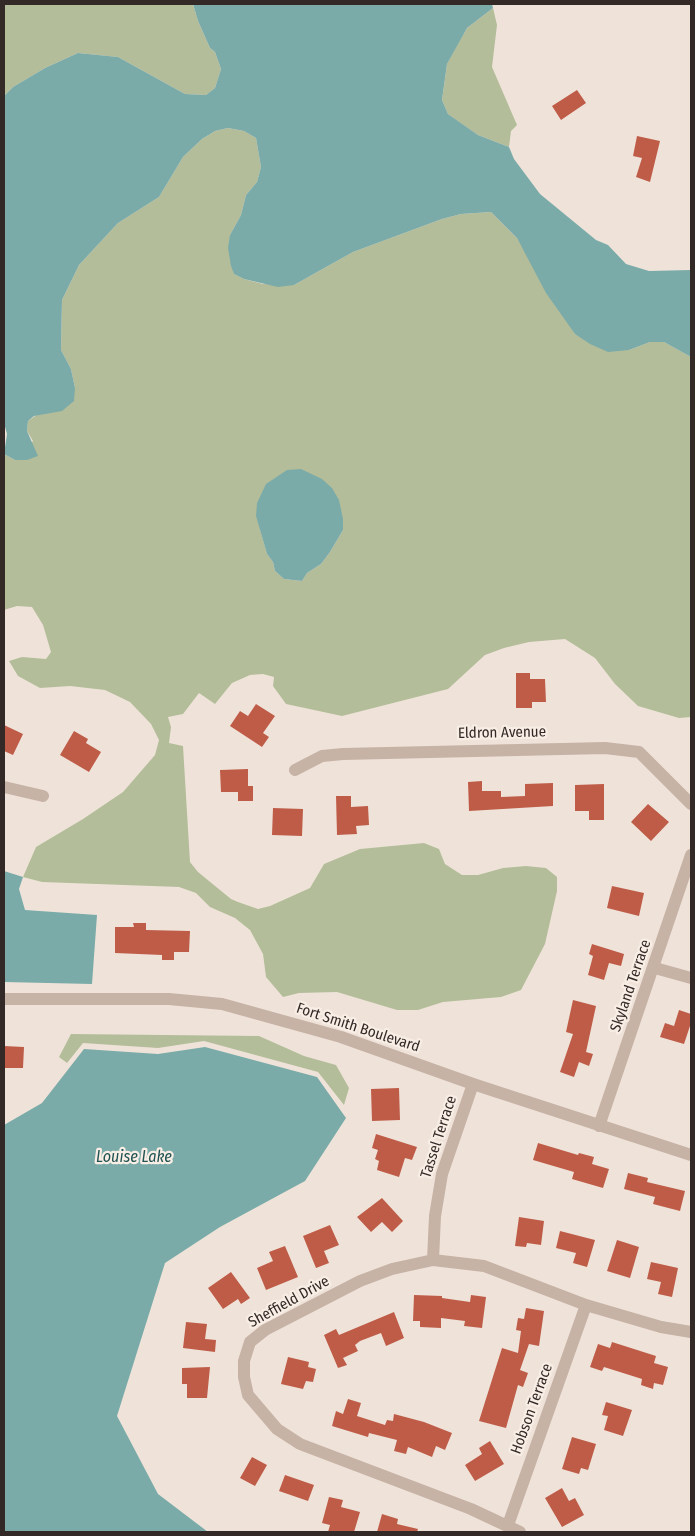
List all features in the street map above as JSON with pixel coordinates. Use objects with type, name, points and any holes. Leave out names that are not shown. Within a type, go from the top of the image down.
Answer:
[{"type":"street","name":"Eldron Avenue","points":[[295,770],[322,756],[343,754],[605,748],[639,752],[691,804]]},
{"type":"street","points":[[4,787],[43,796]]},
{"type":"street","name":"Skyland Terrace","points":[[599,1126],[655,968],[691,855]]},
{"type":"street","points":[[655,968],[691,978]]},
{"type":"street","name":"Fort Smith Boulevard","points":[[4,999],[169,999],[222,1004],[341,1037],[473,1084],[691,1156]]},
{"type":"street","name":"Tassel Terrace","points":[[433,1260],[435,1216],[442,1174],[473,1084]]},
{"type":"street","name":"Sheffield Drive","points":[[520,1532],[508,1525],[300,1444],[277,1429],[248,1395],[244,1377],[244,1361],[250,1342],[265,1330],[360,1282],[392,1269],[433,1260],[484,1266],[586,1305],[661,1328],[691,1332]]},
{"type":"street","name":"Hobson Terrace","points":[[508,1525],[586,1305]]},
{"type":"green space","points":[[4,4],[193,4],[198,21],[210,48],[215,52],[221,69],[215,88],[206,95],[185,94],[118,57],[78,53],[45,68],[13,87],[4,96]]},
{"type":"green space","points":[[493,8],[497,25],[492,67],[517,125],[511,131],[509,147],[478,135],[462,124],[448,114],[442,100],[447,64],[456,47],[467,28]]},
{"type":"green space","points":[[228,128],[244,131],[256,138],[261,167],[257,182],[246,195],[241,215],[230,235],[234,274],[244,279],[263,284],[294,285],[353,252],[442,219],[461,214],[491,212],[517,238],[575,334],[629,350],[650,342],[664,342],[691,357],[691,717],[679,718],[638,706],[615,684],[595,658],[565,639],[529,642],[504,648],[485,655],[448,689],[342,716],[286,704],[273,686],[274,677],[263,674],[250,675],[232,683],[215,704],[199,693],[183,714],[168,717],[171,727],[169,743],[183,746],[190,862],[198,872],[231,899],[238,902],[258,909],[270,906],[310,888],[324,864],[360,849],[424,843],[439,849],[445,864],[462,875],[478,875],[503,868],[526,866],[546,868],[557,877],[557,891],[545,944],[521,990],[501,997],[443,1002],[418,1010],[397,1010],[337,992],[299,993],[283,997],[266,977],[263,954],[250,930],[235,918],[210,907],[196,893],[179,887],[42,882],[23,877],[36,847],[123,792],[155,755],[159,740],[151,724],[130,702],[105,690],[70,686],[40,688],[18,676],[9,661],[22,657],[46,659],[51,652],[43,625],[32,607],[17,606],[4,610],[4,454],[15,460],[33,441],[27,431],[28,421],[75,388],[71,369],[61,350],[62,300],[79,265],[118,223],[159,197],[183,157],[202,139],[215,131]],"holes":[[[343,519],[343,530],[321,564],[307,573],[302,581],[284,579],[275,571],[273,562],[267,554],[260,529]]]},
{"type":"green space","points":[[71,1034],[259,1036],[304,1056],[336,1065],[349,1088],[344,1105],[318,1072],[204,1041],[158,1048],[83,1043],[67,1063],[59,1057]]},
{"type":"water","points":[[193,4],[492,4],[493,8],[467,28],[447,64],[442,100],[448,114],[478,135],[509,147],[514,159],[540,194],[596,240],[608,245],[626,264],[649,271],[691,270],[691,357],[664,342],[650,342],[629,350],[608,352],[590,344],[575,334],[546,293],[517,238],[491,212],[461,214],[442,219],[353,252],[294,285],[278,287],[244,279],[234,274],[228,248],[230,235],[241,215],[246,195],[257,182],[261,167],[256,138],[244,131],[228,128],[215,131],[202,139],[183,157],[159,197],[118,223],[79,265],[62,300],[61,350],[71,369],[75,388],[74,401],[62,411],[34,416],[28,421],[27,431],[38,456],[27,460],[15,460],[4,454],[7,434],[4,423],[4,96],[13,87],[45,68],[78,53],[118,57],[185,94],[206,95],[215,88],[221,69],[215,52],[210,48],[198,21]]},
{"type":"water","points":[[301,469],[322,479],[332,488],[339,500],[343,519],[343,530],[330,552],[321,564],[307,573],[302,581],[284,579],[275,571],[273,562],[267,554],[256,516],[257,503],[266,484],[287,470]]},
{"type":"water","points":[[4,871],[23,877],[19,889],[25,910],[97,915],[92,984],[4,982]]},
{"type":"water","name":"Louise Lake","points":[[205,1047],[317,1077],[346,1118],[305,1181],[220,1227],[165,1263],[117,1416],[158,1494],[208,1532],[4,1532],[4,1125],[42,1103],[84,1049],[158,1054]]},
{"type":"building","points":[[577,90],[586,103],[561,120],[552,106]]},
{"type":"building","points":[[637,136],[660,141],[650,182],[636,177],[642,158],[633,156]]},
{"type":"building","points":[[516,673],[530,673],[530,679],[545,679],[546,702],[532,702],[532,708],[516,708]]},
{"type":"building","points":[[256,704],[275,716],[263,733],[269,737],[262,747],[230,726],[240,711],[248,716]]},
{"type":"building","points":[[4,725],[23,734],[13,755],[4,751]]},
{"type":"building","points":[[74,731],[88,739],[86,743],[101,752],[89,772],[60,755]]},
{"type":"building","points":[[248,769],[248,786],[253,786],[253,801],[238,801],[238,792],[221,792],[220,770]]},
{"type":"building","points":[[482,781],[482,791],[501,791],[501,797],[525,796],[525,784],[553,783],[553,806],[469,811],[468,782]]},
{"type":"building","points":[[604,784],[604,820],[589,820],[589,811],[575,811],[575,785]]},
{"type":"building","points":[[336,796],[351,796],[351,807],[368,806],[369,825],[356,826],[357,834],[337,835]]},
{"type":"building","points":[[648,804],[669,822],[651,841],[631,822]]},
{"type":"building","points":[[273,808],[303,809],[302,836],[272,835]]},
{"type":"building","points":[[612,886],[644,893],[639,916],[607,908]]},
{"type":"building","points":[[133,923],[146,923],[146,930],[190,931],[189,952],[174,952],[174,960],[162,960],[162,955],[115,953],[115,927],[134,927]]},
{"type":"building","points":[[592,944],[624,954],[621,966],[609,963],[604,980],[588,975],[593,956],[589,954]]},
{"type":"building","points":[[573,1000],[596,1006],[586,1052],[593,1054],[589,1066],[579,1062],[574,1077],[560,1072],[573,1034],[566,1032]]},
{"type":"building","points":[[679,1010],[691,1014],[691,1023],[684,1044],[660,1037],[665,1023],[674,1026]]},
{"type":"building","points":[[4,1046],[24,1047],[23,1068],[4,1068]]},
{"type":"building","points":[[399,1088],[400,1120],[372,1121],[371,1089]]},
{"type":"building","points":[[376,1134],[417,1147],[412,1160],[405,1158],[399,1177],[377,1170],[379,1161],[375,1159],[378,1150],[372,1148]]},
{"type":"building","points":[[538,1143],[578,1155],[579,1153],[594,1157],[592,1164],[609,1169],[603,1188],[572,1179],[574,1172],[533,1160]]},
{"type":"building","points":[[628,1173],[648,1178],[647,1182],[685,1191],[680,1211],[653,1204],[655,1197],[624,1189]]},
{"type":"building","points":[[382,1198],[403,1221],[392,1232],[382,1222],[371,1232],[357,1217]]},
{"type":"building","points":[[519,1217],[544,1221],[541,1245],[527,1243],[526,1247],[515,1246]]},
{"type":"building","points":[[330,1225],[339,1245],[324,1251],[329,1263],[316,1268],[303,1236]]},
{"type":"building","points":[[560,1231],[595,1240],[587,1267],[573,1263],[576,1253],[556,1248]]},
{"type":"building","points":[[617,1240],[639,1247],[630,1278],[607,1271]]},
{"type":"building","points":[[285,1246],[298,1277],[266,1290],[257,1268],[273,1261],[269,1252]]},
{"type":"building","points":[[651,1262],[678,1268],[672,1297],[658,1294],[661,1282],[647,1279]]},
{"type":"building","points":[[231,1272],[250,1298],[241,1304],[238,1299],[223,1309],[208,1288]]},
{"type":"building","points":[[414,1295],[442,1296],[442,1298],[470,1302],[471,1295],[486,1297],[482,1328],[464,1326],[465,1321],[441,1318],[441,1328],[420,1327],[420,1321],[413,1321]]},
{"type":"building","points":[[526,1308],[544,1311],[539,1346],[529,1344],[520,1370],[528,1373],[523,1387],[518,1385],[506,1428],[479,1421],[502,1348],[518,1353],[521,1331],[516,1330],[518,1318],[524,1319]]},
{"type":"building","points":[[394,1312],[404,1338],[386,1346],[381,1333],[360,1341],[355,1345],[358,1351],[343,1358],[347,1365],[338,1368],[324,1335],[336,1329],[339,1335]]},
{"type":"building","points":[[186,1322],[207,1324],[205,1339],[216,1340],[215,1352],[183,1348]]},
{"type":"building","points":[[612,1342],[656,1356],[654,1363],[668,1367],[663,1385],[654,1383],[653,1389],[641,1385],[642,1379],[604,1367],[602,1371],[590,1367],[598,1344],[610,1348]]},
{"type":"building","points":[[288,1357],[309,1362],[308,1367],[316,1369],[313,1382],[306,1381],[303,1389],[281,1384]]},
{"type":"building","points":[[210,1367],[207,1398],[187,1398],[187,1384],[182,1384],[182,1368]]},
{"type":"building","points":[[348,1399],[361,1403],[357,1416],[385,1425],[387,1420],[393,1421],[394,1414],[424,1422],[452,1433],[445,1450],[436,1446],[432,1457],[408,1447],[406,1454],[394,1451],[397,1440],[369,1433],[368,1437],[332,1426],[336,1411],[343,1414]]},
{"type":"building","points":[[606,1402],[632,1410],[623,1436],[604,1430],[608,1416],[602,1415]]},
{"type":"building","points":[[572,1437],[596,1444],[588,1470],[581,1468],[579,1474],[562,1469]]},
{"type":"building","points":[[490,1441],[504,1464],[475,1481],[465,1465],[482,1454],[479,1448]]},
{"type":"building","points":[[252,1457],[267,1465],[255,1486],[240,1478]]},
{"type":"building","points":[[285,1475],[314,1485],[308,1501],[279,1491]]},
{"type":"building","points":[[562,1488],[569,1501],[575,1498],[584,1515],[562,1527],[545,1498]]},
{"type":"building","points":[[329,1497],[343,1500],[341,1507],[360,1512],[354,1532],[328,1532],[330,1525],[322,1523]]},
{"type":"building","points":[[382,1514],[398,1519],[397,1524],[418,1529],[417,1532],[377,1532]]}]
